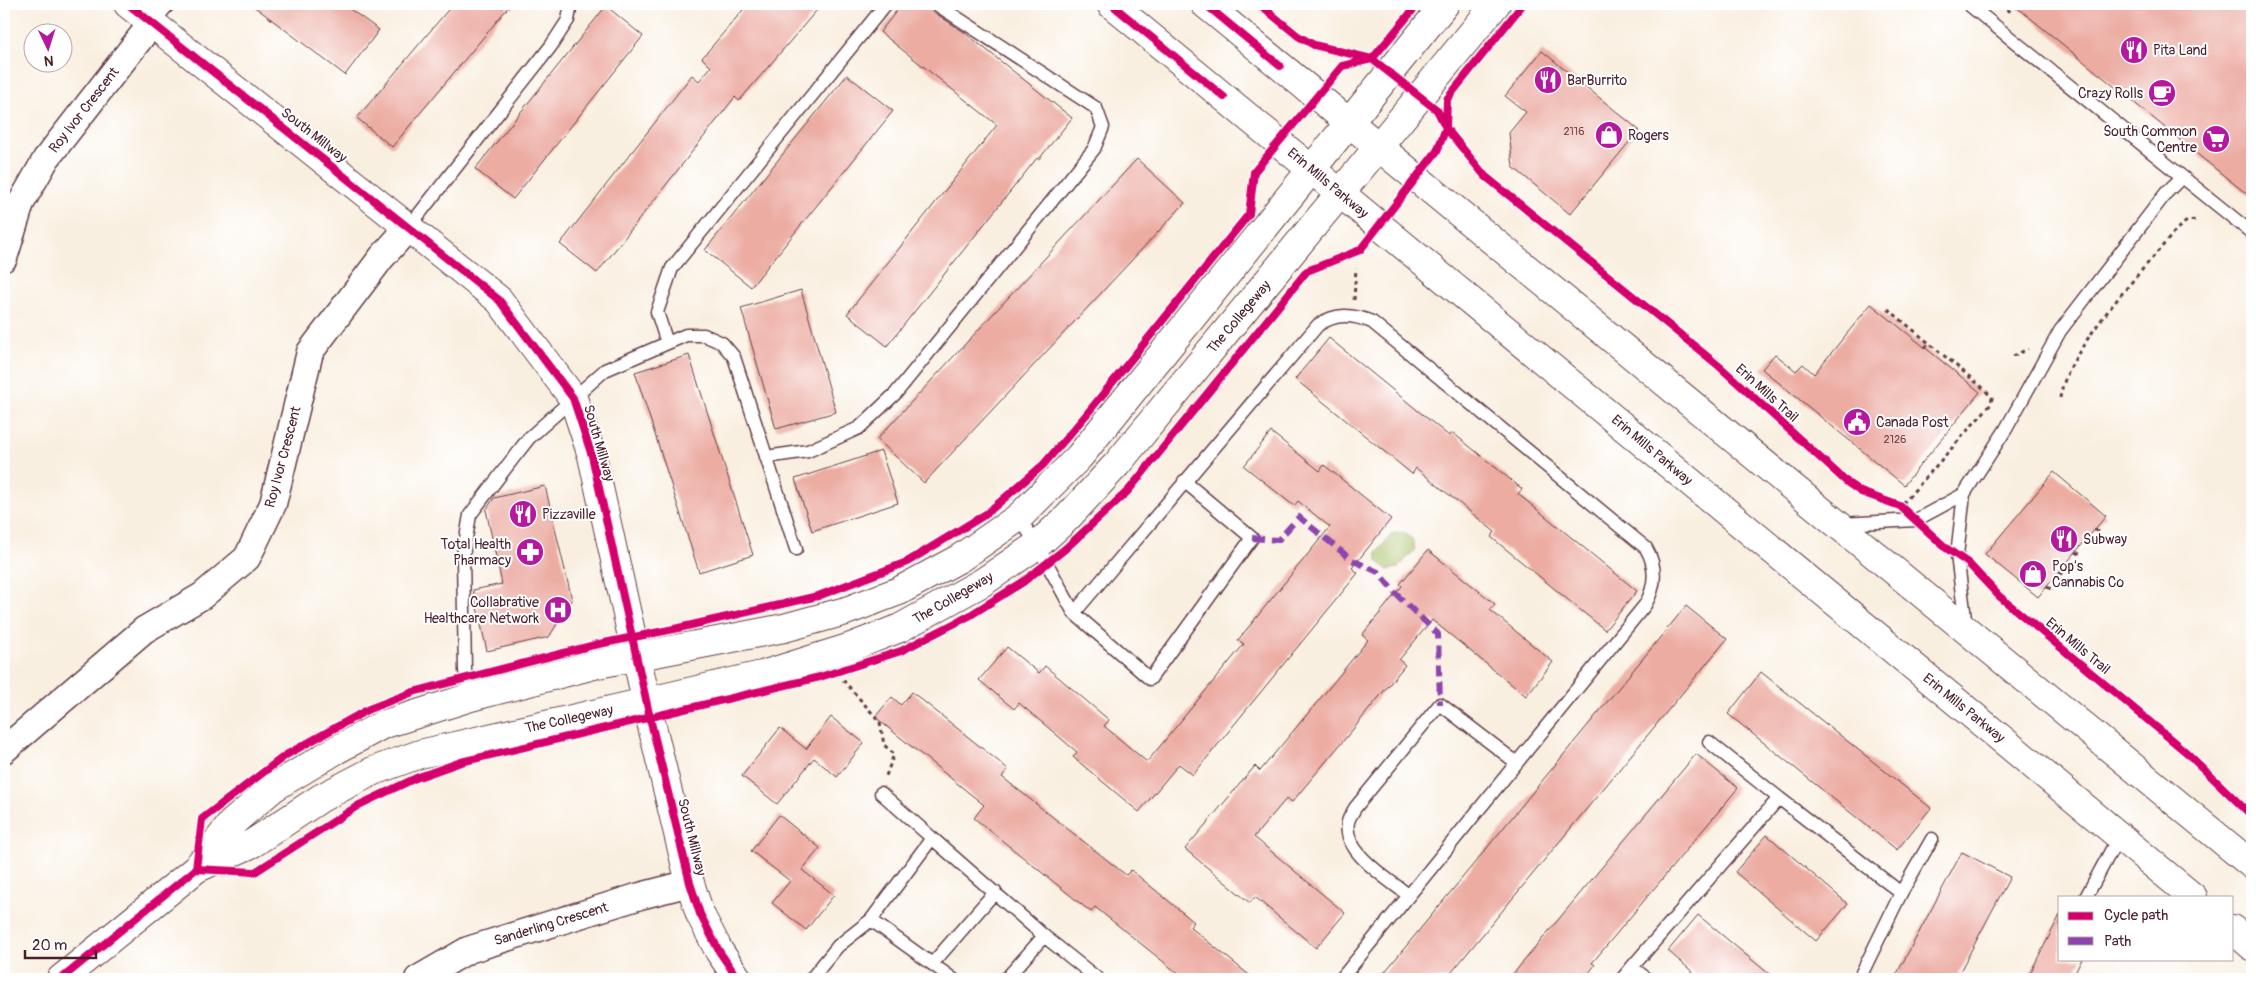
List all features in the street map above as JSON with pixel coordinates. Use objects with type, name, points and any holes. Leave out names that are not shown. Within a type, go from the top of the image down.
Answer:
[{"type":"street","name":"South Millway","points":[[128,4],[160,13],[409,227],[499,300],[573,398],[592,456],[636,657],[690,883],[700,914],[719,951],[738,979]]},
{"type":"street","name":"Erin Mills Parkway","points":[[1111,4],[2192,896]]},
{"type":"street","points":[[1205,4],[2252,865]]},
{"type":"street","name":"The Collegeway","points":[[61,979],[196,869],[232,823],[273,788],[382,725],[471,697],[598,664],[784,628],[846,611],[898,592],[960,558],[1019,517],[1079,457],[1445,4]]},
{"type":"street","name":"The Collegeway","points":[[196,869],[253,843],[321,798],[373,771],[420,754],[762,675],[851,647],[900,628],[983,582],[1037,544],[1067,518],[1117,464],[1496,4]]},
{"type":"street","name":"Roy Ivor Crescent","points":[[4,258],[21,203],[46,159],[160,13]]},
{"type":"street","name":"Roy Ivor Crescent","points":[[4,750],[144,630],[202,596],[247,558],[273,504],[310,352],[382,257],[409,227]]},
{"type":"street","name":"Sanderling Crescent","points":[[418,979],[468,950],[640,896],[690,883]]},
{"type":"street","points":[[2234,931],[2252,946]]},
{"type":"lane","points":[[409,227],[551,46],[568,20],[571,4]]},
{"type":"lane","points":[[667,344],[657,312],[672,268],[886,4]]},
{"type":"lane","points":[[766,457],[808,451],[859,428],[896,393],[1094,149],[1100,134],[1103,126],[1096,108],[936,4]]},
{"type":"lane","points":[[1968,4],[2026,48],[2252,233]]},
{"type":"lane","points":[[1967,631],[1957,555],[1964,494],[2006,429],[2060,331],[2166,193],[2182,177]]},
{"type":"lane","points":[[1074,613],[1318,324],[1330,317],[1352,316],[1372,322],[1646,548],[1652,559],[1654,584],[1645,605],[1341,979]]},
{"type":"lane","points":[[471,697],[465,671],[463,556],[470,515],[529,438],[605,370],[686,335],[704,335],[722,343],[734,357],[796,549]]},
{"type":"lane","points":[[1019,517],[1037,544],[1074,613],[1150,679],[1252,538],[1184,481]]},
{"type":"lane","points":[[1837,524],[1916,520],[1964,494]]},
{"type":"lane","points":[[1408,895],[1356,853],[1348,840],[1348,821],[1355,808],[1440,704],[1517,763]]},
{"type":"lane","points":[[1709,742],[1901,893]]},
{"type":"lane","points":[[881,794],[1044,936],[1098,979]]},
{"type":"lane","points":[[1622,979],[1779,798]]},
{"type":"lane","points":[[2087,896],[2119,836]]},
{"type":"lane","points":[[811,979],[838,946],[871,920],[932,838]]},
{"type":"lane","points":[[1859,979],[1901,893],[1932,839]]},
{"type":"lane","points":[[932,964],[995,892]]},
{"type":"lane","points":[[871,920],[953,979]]},
{"type":"lane","points":[[1006,979],[1044,936]]},
{"type":"lane","points":[[1632,967],[1646,979]]},
{"type":"path","points":[[2060,398],[2064,382],[2091,333],[2177,229],[2187,221],[2196,220]]},
{"type":"path","points":[[1352,316],[1356,268]]},
{"type":"path","points":[[1888,309],[1983,388],[1992,398],[1992,404],[1900,506]]},
{"type":"path","points":[[1925,348],[1929,343]]},
{"type":"path","points":[[1892,503],[1900,506],[1916,520]]},
{"type":"path","points":[[2095,529],[2098,532]]},
{"type":"path","points":[[843,680],[880,722],[884,745],[894,754],[881,794]]},
{"type":"green space","points":[[1402,532],[1412,539],[1415,549],[1398,568],[1388,570],[1377,561],[1377,552],[1392,534]]},
{"type":"building","points":[[251,4],[343,4],[379,30],[345,75]]},
{"type":"building","points":[[453,4],[511,4],[392,147],[357,118]]},
{"type":"building","points":[[748,4],[822,4],[739,101],[735,97],[597,273],[560,244],[692,75],[699,81],[711,67],[702,58]]},
{"type":"building","points":[[902,4],[928,4],[932,11],[964,32],[1072,118],[1039,159],[1037,158],[887,346],[847,314],[997,125],[880,32]]},
{"type":"building","name":"South Common Centre","points":[[2013,4],[2252,4],[2252,198],[2228,179]]},
{"type":"building","points":[[606,6],[643,36],[513,199],[475,169]]},
{"type":"building","points":[[1542,51],[1639,130],[1570,214],[1513,167],[1509,133],[1526,112],[1505,96]]},
{"type":"building","points":[[847,75],[893,111],[751,287],[705,250]]},
{"type":"building","points":[[1137,159],[1185,203],[924,483],[877,439]]},
{"type":"building","points":[[801,290],[836,412],[776,429],[741,308]]},
{"type":"building","points":[[1871,304],[1980,392],[1904,485],[1762,369],[1775,354],[1796,371],[1803,364],[1814,374]]},
{"type":"building","points":[[1329,338],[1449,436],[1453,433],[1522,489],[1518,494],[1637,591],[1605,630],[1491,537],[1495,532],[1416,468],[1412,474],[1295,379]]},
{"type":"building","points":[[689,355],[753,555],[699,572],[635,372]]},
{"type":"building","points":[[1271,432],[1320,471],[1324,465],[1391,519],[1352,568],[1358,573],[1193,775],[1179,764],[1139,812],[1073,757],[1077,752],[1019,703],[1014,709],[979,680],[1007,647],[1039,673],[1045,666],[1109,720],[1104,726],[1147,762],[1244,644],[1238,640],[1330,527],[1298,501],[1294,506],[1244,466]]},
{"type":"building","points":[[881,451],[898,503],[812,531],[795,479]]},
{"type":"building","points":[[2054,472],[2106,516],[2038,597],[1985,554]]},
{"type":"building","points":[[545,486],[572,600],[549,637],[487,651],[473,590],[502,584],[486,510],[494,498]]},
{"type":"building","points":[[1428,550],[1495,604],[1490,610],[1553,662],[1526,696],[1432,620],[1399,660],[1405,665],[1354,728],[1292,802],[1287,798],[1254,837],[1345,913],[1316,948],[1255,897],[1250,903],[1185,849],[1255,766],[1260,771],[1368,640],[1362,635],[1402,586],[1400,584]]},
{"type":"building","points":[[1686,606],[1727,639],[1446,979],[1379,979]]},
{"type":"building","points":[[1761,672],[1931,808],[1897,850],[1728,714]]},
{"type":"building","points":[[912,692],[1008,769],[1002,777],[1126,875],[1131,870],[1194,922],[1190,927],[1254,979],[1185,979],[1095,907],[1091,912],[974,818],[984,805],[875,717],[892,697],[901,705]]},
{"type":"building","points":[[831,717],[864,743],[837,777],[814,758],[777,804],[742,776],[780,728],[806,749]]},
{"type":"building","points":[[1696,754],[1738,788],[1592,963],[1595,965],[1584,979],[1509,979]]},
{"type":"building","points":[[779,815],[820,848],[802,870],[834,895],[806,930],[772,903],[790,881],[751,851]]},
{"type":"building","points":[[1767,835],[1848,904],[1816,941],[1735,872]]},
{"type":"building","points":[[1962,852],[2010,877],[1956,979],[1894,979]]},
{"type":"building","points":[[1698,915],[1775,979],[1701,979],[1668,951]]},
{"type":"building","points":[[2058,919],[2058,960],[2082,960],[2072,979],[2027,979]]},
{"type":"marked path","points":[[1252,538],[1278,540],[1299,517],[1352,560],[1378,572],[1397,595],[1438,634],[1440,704]]},
{"type":"cycle path","points":[[128,4],[499,300],[573,398],[592,456],[650,718],[690,883],[700,914],[719,951],[738,979]]},
{"type":"cycle path","points":[[1111,4],[1224,97]]},
{"type":"cycle path","points":[[1205,4],[1280,66]]},
{"type":"cycle path","name":"Erin Mills Trail","points":[[1259,4],[1298,36],[1314,45],[1372,59],[1437,110],[1446,128],[1485,176],[1719,366],[1848,483],[1861,492],[1900,506],[1946,548],[1968,563],[1999,596],[2186,752],[2252,816]]},
{"type":"cycle path","points":[[196,869],[202,819],[286,755],[369,709],[413,692],[594,645],[818,596],[907,562],[986,514],[1043,465],[1086,415],[1249,214],[1254,172],[1342,66],[1372,59],[1418,4]]},
{"type":"cycle path","points":[[196,869],[255,872],[359,805],[416,778],[461,762],[820,677],[901,651],[969,616],[1023,582],[1065,549],[1128,491],[1307,271],[1360,250],[1437,151],[1446,128],[1447,99],[1523,4]]},
{"type":"cycle path","points":[[61,979],[196,869]]},
{"type":"place","name":"Pita Land","points":[[2134,50]]},
{"type":"place","name":"BarBurrito","points":[[1548,80]]},
{"type":"place","name":"Crazy Rolls","points":[[2162,93]]},
{"type":"place","name":"Rogers","points":[[1609,135]]},
{"type":"place","name":"South Common Centre","points":[[2216,139]]},
{"type":"place","name":"Canada Post","points":[[1857,422]]},
{"type":"place","name":"Pizzaville","points":[[523,514]]},
{"type":"place","name":"Subway","points":[[2064,539]]},
{"type":"place","name":"Total Health Pharmacy","points":[[530,552]]},
{"type":"place","name":"Pop's Cannabis Co","points":[[2033,574]]},
{"type":"place","name":"Collabrative Healthcare Network","points":[[558,610]]}]
